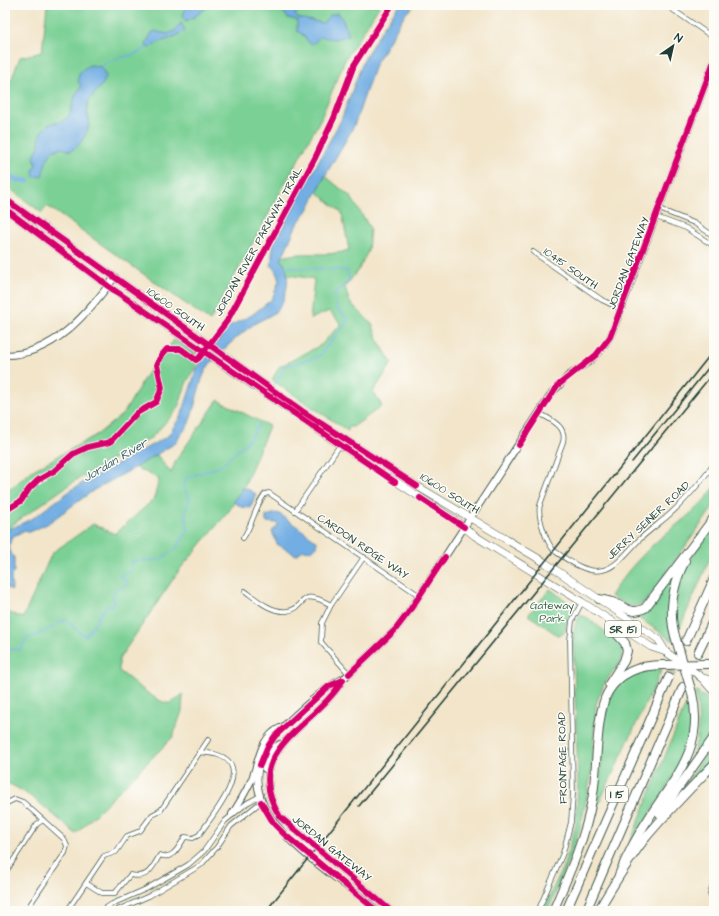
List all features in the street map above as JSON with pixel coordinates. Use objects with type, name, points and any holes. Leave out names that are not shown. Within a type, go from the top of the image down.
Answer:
[{"type":"highway","points":[[599,599],[615,603],[630,611],[636,612],[645,608],[713,518]]},
{"type":"highway","points":[[598,911],[619,875],[637,838],[683,768],[689,754],[695,726],[695,711],[692,693],[675,636],[672,607],[676,584],[686,560],[713,518]]},
{"type":"highway","points":[[686,641],[714,579]]},
{"type":"highway","points":[[698,653],[714,619]]},
{"type":"highway","points":[[600,728],[598,708],[601,699],[625,659],[627,651],[625,643],[617,634],[610,621]]},
{"type":"highway","points":[[553,911],[579,852],[586,827],[595,782],[600,728],[605,699],[618,680],[638,668],[663,665],[710,664]]},
{"type":"highway","name":"I 15","points":[[566,911],[669,677]]},
{"type":"highway","name":"I 15","points":[[586,911],[683,687]]},
{"type":"highway","points":[[619,875],[714,736]]},
{"type":"highway","points":[[644,840],[670,810],[714,764]]},
{"type":"main road","name":"JORDAN GATEWAY","points":[[391,911],[287,825],[280,817],[272,805],[268,789],[269,767],[275,753],[283,743],[334,694],[343,680],[395,630],[420,596],[560,383],[590,361],[603,347],[612,332],[621,309],[714,61]]},
{"type":"main road","name":"10600 SOUTH","points":[[5,199],[302,411],[470,518],[544,562],[658,639],[666,652]]},
{"type":"main road","name":"10600 SOUTH","points":[[5,209],[108,286],[340,446],[464,527],[475,536],[582,602],[651,647],[666,652],[700,676],[714,692]]},
{"type":"main road","points":[[5,356],[28,352],[62,336],[82,316],[115,277]]},
{"type":"main road","name":"10600 SOUTH","points":[[700,676],[714,681]]},
{"type":"main road","name":"JORDAN GATEWAY","points":[[343,680],[329,686],[285,726],[266,748],[260,764],[258,779],[261,799],[274,824],[377,911]]},
{"type":"main road","points":[[232,814],[251,780],[261,749],[273,732],[285,726]]},
{"type":"main road","points":[[283,743],[272,749],[268,757],[261,799],[279,821],[287,825]]},
{"type":"street","points":[[666,5],[714,38]]},
{"type":"street","points":[[659,209],[691,222],[714,236]]},
{"type":"street","points":[[656,216],[686,228],[714,246]]},
{"type":"street","name":"10415 SOUTH","points":[[533,252],[602,300],[621,309]]},
{"type":"street","name":"JERRY SEINER ROAD","points":[[539,413],[561,427],[564,433],[563,442],[538,512],[552,549],[576,565],[600,571],[613,566],[638,540],[670,514],[698,486],[714,464]]},
{"type":"street","points":[[296,511],[340,446]]},
{"type":"street","name":"CARDON RIDGE WAY","points":[[243,538],[251,528],[261,498],[265,494],[269,493],[420,596]]},
{"type":"street","points":[[349,674],[321,642],[322,623],[331,605],[364,557]]},
{"type":"street","points":[[245,591],[270,608],[280,611],[288,612],[310,597],[318,598],[331,605]]},
{"type":"street","name":"FRONTAGE ROAD","points":[[538,911],[563,853],[571,822],[573,793],[570,640],[572,621],[582,602]]},
{"type":"street","points":[[67,911],[104,856],[116,852],[127,836],[140,831],[152,815],[161,810],[208,740]]},
{"type":"street","points":[[86,883],[102,893],[116,893],[130,875],[141,877],[146,875],[160,855],[167,857],[172,856],[185,837],[193,838],[199,835],[230,789],[233,775],[232,768],[224,758],[214,754],[199,752]]},
{"type":"street","points":[[5,804],[15,799],[23,802],[64,839],[67,846],[65,853],[29,906],[28,911]]},
{"type":"street","points":[[101,911],[112,904],[146,889],[188,865],[204,851],[225,821],[232,814],[247,803],[261,799]]},
{"type":"street","points":[[115,911],[149,896],[201,865],[217,846],[230,826],[261,799]]},
{"type":"street","points":[[5,873],[38,824],[43,820]]},
{"type":"street","points":[[714,880],[710,893],[714,905]]},
{"type":"green space","points":[[47,5],[380,5],[345,60],[321,118],[210,321],[47,206],[42,213],[5,185],[5,96],[20,57],[42,52]]},
{"type":"green space","points":[[325,176],[351,197],[370,228],[368,251],[359,269],[345,287],[349,301],[372,324],[379,342],[392,363],[373,392],[382,406],[353,427],[348,427],[348,431],[272,380],[279,367],[321,345],[341,324],[329,311],[310,319],[314,279],[288,275],[284,263],[281,260],[282,257],[291,255],[332,253],[349,250],[342,213],[317,192]]},
{"type":"green space","points":[[174,340],[203,358],[195,367],[186,384],[178,409],[151,438],[73,482],[12,525],[5,536],[5,493],[33,470],[98,434],[124,413],[146,375]]},
{"type":"green space","points":[[218,400],[269,426],[245,484],[229,511],[180,569],[119,659],[119,671],[159,700],[165,703],[170,703],[175,701],[183,694],[182,711],[173,737],[76,834],[34,799],[5,782],[5,611],[23,618],[52,553],[93,524],[115,534],[154,499],[159,479],[135,467],[157,455],[171,473],[176,460]]},
{"type":"green space","points":[[714,488],[714,506],[647,600],[642,604],[633,606],[624,604],[610,596],[643,555],[701,504]]},
{"type":"green space","points":[[714,525],[714,549],[679,630],[677,626],[676,612],[679,588],[693,555]]},
{"type":"green space","points":[[675,573],[673,641],[639,618],[637,614]]},
{"type":"green space","name":"Gateway Park","points":[[550,589],[569,603],[571,607],[564,633],[559,636],[528,615]]},
{"type":"green space","points":[[581,615],[588,618],[624,648],[620,662],[604,684],[596,704],[591,776],[580,829],[548,911],[543,911],[564,864],[576,825],[578,779],[573,636],[576,621]]},
{"type":"green space","points":[[654,669],[662,669],[593,816],[600,777],[604,723],[610,698],[616,688],[625,680],[637,674]]},
{"type":"green space","points":[[695,691],[714,703],[714,731],[692,762],[690,761],[696,744],[698,727],[698,709]]},
{"type":"green space","points":[[689,697],[691,729],[685,753],[671,781],[628,847]]},
{"type":"green space","points":[[714,742],[714,759],[672,804]]},
{"type":"water","points":[[186,5],[210,5],[186,21],[183,16]]},
{"type":"water","points":[[278,5],[294,5],[298,9],[295,15],[298,18],[323,23],[330,15],[338,13],[342,18],[349,35],[335,39],[320,37],[314,43],[310,44],[303,35],[297,31],[297,20],[288,18]]},
{"type":"water","points":[[399,5],[415,5],[405,14],[375,65],[354,126],[325,176],[308,210],[297,224],[281,260],[285,265],[288,279],[283,301],[279,307],[273,314],[254,324],[242,333],[209,365],[200,385],[191,418],[177,442],[138,466],[94,490],[47,524],[30,532],[25,530],[12,537],[9,545],[11,555],[14,557],[14,572],[11,576],[12,590],[11,591],[8,587],[5,593],[5,534],[10,529],[33,518],[74,488],[168,436],[182,414],[197,368],[230,326],[252,315],[272,299],[279,281],[275,268],[271,266],[273,245],[341,120],[364,59]]},
{"type":"water","points":[[181,23],[185,30],[181,33],[149,48],[147,47],[146,44],[151,34],[155,31],[167,34],[175,31]]},
{"type":"water","points":[[90,65],[101,67],[106,76],[103,83],[88,103],[87,110],[89,125],[86,134],[80,143],[70,151],[61,148],[52,151],[46,162],[42,176],[34,177],[33,171],[36,164],[34,157],[39,146],[40,133],[49,124],[60,122],[67,118],[70,114],[75,96],[81,87],[78,80],[79,74],[83,69]]},
{"type":"water","points":[[244,487],[256,494],[250,508],[241,507],[233,501]]},
{"type":"water","points":[[277,513],[317,541],[316,547],[313,550],[303,550],[296,555],[277,544],[272,531],[278,526],[277,523],[266,522],[266,516]]},
{"type":"waterway","points":[[101,67],[111,60],[136,54],[147,47]]},
{"type":"waterway","points":[[5,173],[17,180],[28,181]]},
{"type":"waterway","points":[[275,384],[285,366],[318,357],[348,319],[336,307],[335,294],[349,280],[347,270],[285,267]]},
{"type":"waterway","points":[[5,652],[7,649],[20,650],[27,638],[41,633],[65,620],[86,636],[106,606],[114,605],[113,595],[118,588],[124,587],[127,582],[120,576],[130,572],[132,561],[160,560],[176,548],[188,531],[185,511],[190,499],[184,489],[186,478],[219,467],[246,443],[259,425]]},
{"type":"tunnel","points":[[669,677],[686,641]]},
{"type":"railway","points":[[266,911],[714,350]]},
{"type":"railway","points":[[632,462],[714,361]]},
{"type":"railway","points":[[359,806],[714,372]]},
{"type":"cycle path","name":"JORDAN RIVER PARKWAY TRAIL","points":[[5,511],[21,501],[29,489],[38,480],[54,471],[73,454],[88,447],[110,442],[137,413],[156,402],[162,388],[157,365],[161,356],[167,349],[181,349],[196,360],[199,358],[227,321],[315,158],[334,118],[354,65],[392,5]]},
{"type":"cycle path","points":[[519,445],[557,386],[596,355],[610,337],[714,61]]},
{"type":"cycle path","points":[[5,199],[302,411],[417,486]]},
{"type":"cycle path","points":[[5,209],[108,286],[395,482]]},
{"type":"cycle path","points":[[420,498],[464,527]]},
{"type":"cycle path","points":[[349,674],[395,630],[445,557]]},
{"type":"cycle path","points":[[343,680],[330,697],[285,741],[274,757],[268,774],[270,794],[280,817],[391,911]]},
{"type":"cycle path","points":[[260,765],[267,748],[275,736],[329,686],[343,680]]},
{"type":"cycle path","points":[[261,802],[274,824],[284,834],[377,911]]},
{"type":"water label","name":"Jordan River","points":[[115,460]]}]
